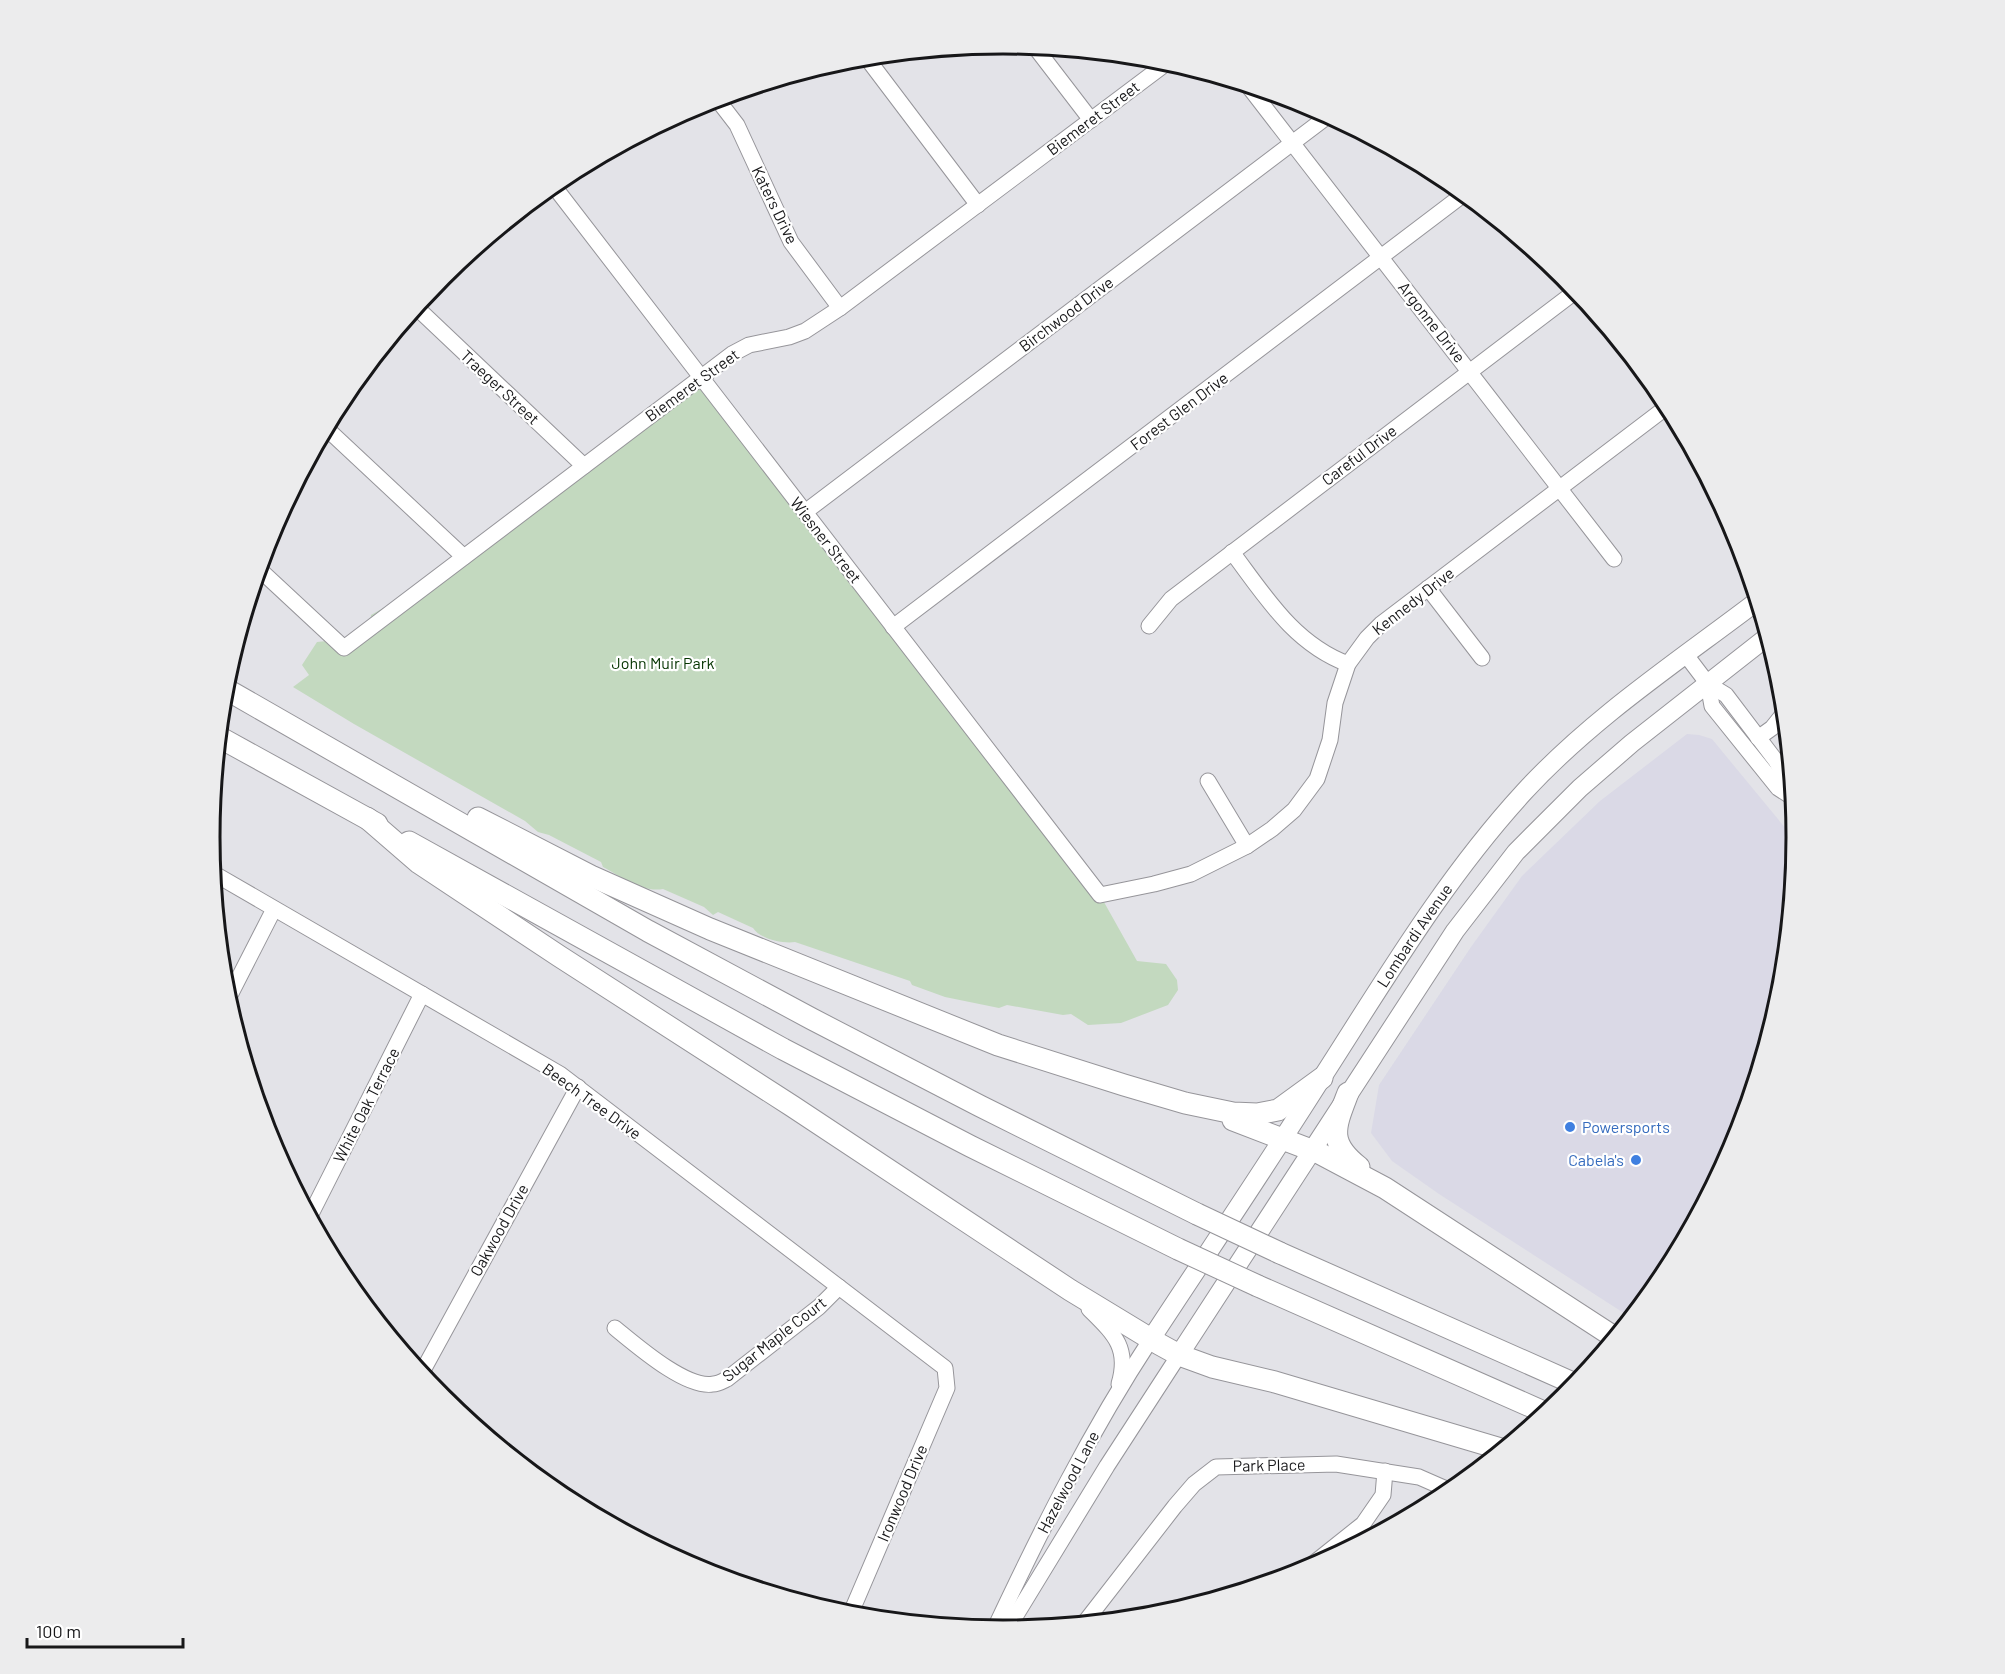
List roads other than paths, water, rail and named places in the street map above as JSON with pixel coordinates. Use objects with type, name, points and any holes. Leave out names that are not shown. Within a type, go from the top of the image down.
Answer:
[{"type":"highway","points":[[233,693],[585,897],[802,1014],[980,1106],[1280,1253],[1566,1380]]},
{"type":"highway","points":[[225,741],[783,1049],[970,1146],[1178,1249],[1537,1409]]},
{"type":"highway","points":[[405,791],[451,804],[591,876],[790,962],[998,1045],[1124,1085],[1185,1102],[1239,1113],[1262,1114],[1283,1107],[1322,1078]]},
{"type":"highway","points":[[367,818],[419,863],[559,956],[1070,1290],[1179,1355],[1212,1367],[1289,1386],[1493,1447]]},
{"type":"highway","points":[[1348,1093],[1336,1125],[1338,1143],[1348,1158],[1385,1188]]},
{"type":"highway","points":[[1185,1102],[1312,1149],[1385,1188],[1608,1333]]},
{"type":"main road","name":"Lombardi Avenue","points":[[1151,1339],[1435,902],[1498,821],[1538,777],[1584,734],[1750,606]]},
{"type":"main road","name":"Lombardi Avenue","points":[[1179,1355],[1455,932],[1516,852],[1602,769],[1761,642]]},
{"type":"street","points":[[1042,56],[1091,120]]},
{"type":"street","points":[[872,65],[978,204]]},
{"type":"street","name":"Biemeret Street","points":[[265,575],[344,648],[732,354],[748,345],[789,337],[805,331],[840,308],[1158,70]]},
{"type":"street","name":"Argonne Drive","points":[[1257,97],[1614,559]]},
{"type":"street","name":"Katers Drive","points":[[723,107],[736,125],[790,242],[840,308]]},
{"type":"street","name":"Birchwood Drive","points":[[805,512],[1320,122]]},
{"type":"street","name":"Wiesner Street","points":[[559,192],[1100,895]]},
{"type":"street","name":"Forest Glen Drive","points":[[893,627],[1457,200]]},
{"type":"street","name":"Careful Drive","points":[[1149,626],[1171,599],[1569,297]]},
{"type":"street","name":"Traeger Street","points":[[422,313],[584,466]]},
{"type":"street","name":"Kennedy Drive","points":[[1100,895],[1191,874],[1247,846],[1272,829],[1294,810],[1317,779],[1330,740],[1335,703],[1348,664],[1367,638],[1381,624],[1660,412]]},
{"type":"street","points":[[331,433],[464,557]]},
{"type":"street","points":[[1232,552],[1278,614],[1302,639],[1334,659],[1348,664]]},
{"type":"street","points":[[1428,588],[1482,658]]},
{"type":"street","points":[[1686,655],[1708,684],[1726,695],[1776,761],[1783,774]]},
{"type":"street","points":[[1708,684],[1712,706],[1778,788],[1784,792]]},
{"type":"street","points":[[1758,738],[1777,722]]},
{"type":"street","points":[[1208,781],[1247,846]]},
{"type":"street","name":"Beech Tree Drive","points":[[221,878],[560,1074],[945,1368]]},
{"type":"street","points":[[234,987],[274,909]]},
{"type":"street","name":"White Oak Terrace","points":[[314,1209],[422,994]]},
{"type":"street","name":"Oakwood Drive","points":[[426,1366],[578,1087]]},
{"type":"street","name":"Sugar Maple Court","points":[[615,1328],[676,1374],[712,1385],[727,1379],[819,1307],[839,1287]]},
{"type":"street","points":[[1070,1290],[1110,1329],[1118,1343],[1122,1373],[1114,1399]]},
{"type":"street","name":"Hazelwood Lane","points":[[999,1620],[1043,1526],[1114,1399],[1151,1339]]},
{"type":"street","name":"Hazelwood Lane","points":[[1013,1620],[1107,1466],[1179,1355]]},
{"type":"street","name":"Ironwood Drive","points":[[854,1606],[947,1388],[945,1368]]},
{"type":"street","name":"Park Place","points":[[1091,1614],[1174,1506],[1194,1484],[1216,1467],[1336,1464],[1419,1477],[1440,1486]]},
{"type":"street","points":[[1339,1543],[1364,1524],[1383,1495],[1385,1472]]},
{"type":"place","name":"Powersports","points":[[1570,1127]]},
{"type":"place","name":"Cabela's","points":[[1636,1160]]},
{"type":"park label","name":"John Muir Park","points":[[663,663]]}]
